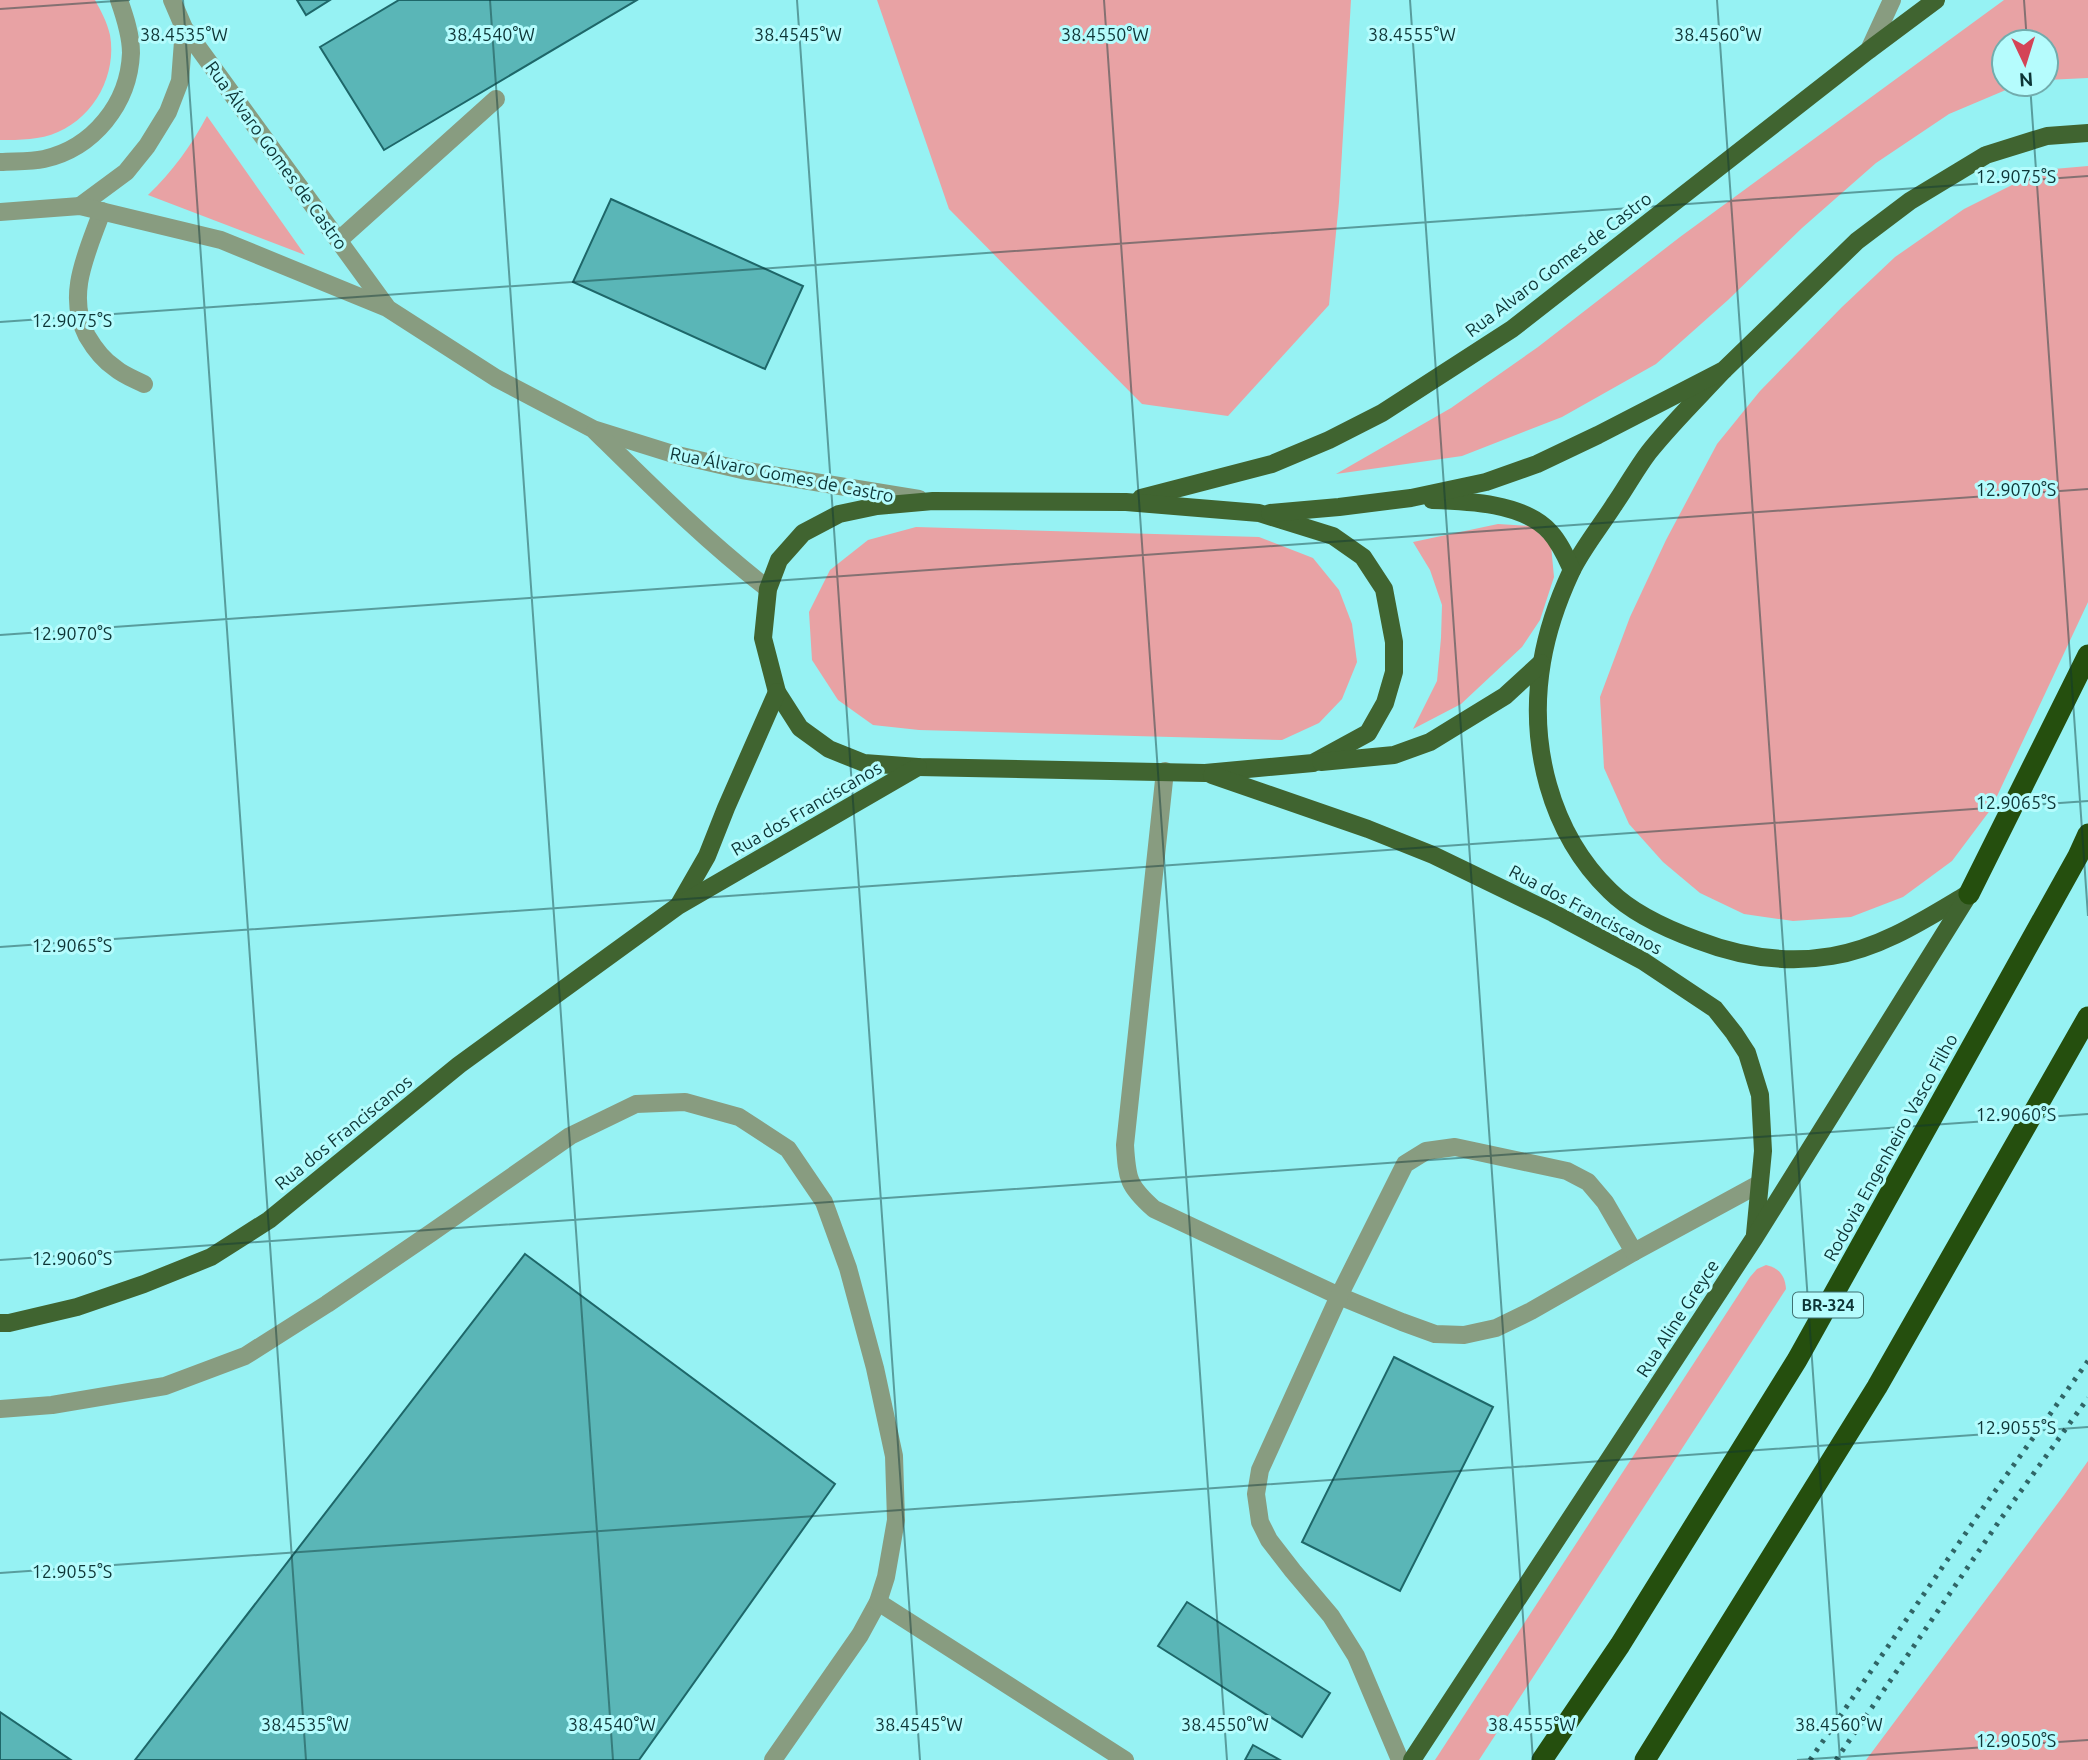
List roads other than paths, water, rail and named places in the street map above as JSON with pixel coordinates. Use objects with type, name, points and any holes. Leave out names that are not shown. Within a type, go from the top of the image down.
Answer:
[{"type":"highway","points":[[1969,894],[2088,654]]},
{"type":"highway","name":"Rodovia Engenheiro Vasco Filho","points":[[1542,1760],[1620,1645],[1797,1360],[2088,834]]},
{"type":"highway","points":[[1645,1760],[1877,1387],[2088,1017]]},
{"type":"main road","name":"Rua Alvaro Gomes de Castro","points":[[1126,502],[1272,464],[1382,414],[1513,329],[1868,50],[1936,0]]},
{"type":"main road","points":[[1969,894],[1881,942],[1834,956],[1794,960],[1754,957],[1715,947],[1644,916],[1611,893],[1584,863],[1561,822],[1545,778],[1539,741],[1541,663],[1550,627],[1572,570],[1649,452],[1724,370],[1857,242],[1910,201],[1986,155],[2047,136],[2088,133]]},
{"type":"main road","points":[[1541,663],[1505,696],[1430,742],[1394,755],[1205,773],[918,767],[864,763],[829,749],[800,727],[777,692],[763,638],[768,589],[779,560],[803,533],[839,514],[877,506],[933,501],[1126,502],[1259,513],[1411,498],[1486,482],[1537,464],[1724,370]]},
{"type":"main road","points":[[1411,498],[1473,502],[1529,516],[1549,531],[1572,570]]},
{"type":"main road","points":[[1259,513],[1333,536],[1363,557],[1384,589],[1394,642],[1394,672],[1385,703],[1368,733],[1313,763]]},
{"type":"main road","name":"Rua dos Franciscanos","points":[[678,906],[708,856],[777,692]]},
{"type":"main road","name":"Rua dos Franciscanos","points":[[0,1322],[9,1323],[77,1307],[211,1257],[269,1220],[459,1065],[678,906],[918,767]]},
{"type":"main road","name":"Rua dos Franciscanos","points":[[1205,773],[1368,829],[1433,855],[1553,913],[1643,961],[1715,1009],[1734,1032],[1747,1054],[1760,1095],[1763,1151],[1755,1237]]},
{"type":"main road","name":"Rua Aline Greyce","points":[[1412,1760],[1755,1237],[1969,894]]},
{"type":"street","points":[[0,162],[42,159],[64,153],[84,142],[101,127],[115,109],[129,71],[131,51],[119,0]]},
{"type":"street","name":"Rua Álvaro Gomes de Castro","points":[[172,0],[184,27],[387,308]]},
{"type":"street","points":[[1868,50],[1892,0]]},
{"type":"street","points":[[80,205],[126,172],[147,146],[168,112],[180,81],[184,27]]},
{"type":"street","points":[[339,240],[496,99]]},
{"type":"street","name":"Rua Álvaro Gomes de Castro","points":[[0,212],[80,205],[221,240],[387,308],[496,378],[593,429],[673,454],[742,470],[933,501]]},
{"type":"street","points":[[102,211],[79,276],[76,302],[82,326],[94,348],[114,368],[144,384]]},
{"type":"street","name":"Rua Álvaro Gomes de Castro","points":[[593,429],[665,500],[768,589]]},
{"type":"street","points":[[1165,771],[1125,1144],[1127,1174],[1137,1194],[1154,1209],[1339,1296],[1402,1322],[1436,1334],[1464,1335],[1496,1328],[1531,1311],[1759,1184]]},
{"type":"street","points":[[0,1409],[52,1405],[165,1386],[245,1356],[373,1272],[570,1136],[636,1104],[685,1101],[739,1117],[788,1149],[824,1202],[851,1280],[875,1368],[894,1456],[896,1520],[886,1577],[878,1602],[860,1635],[773,1760]]},
{"type":"street","points":[[1400,1760],[1356,1656],[1331,1616],[1269,1540],[1260,1522],[1256,1494],[1260,1470],[1339,1296],[1405,1164],[1426,1151],[1455,1147],[1567,1171],[1588,1182],[1605,1202],[1633,1252]]},
{"type":"street","points":[[878,1602],[1125,1760]]},
{"type":"railway","points":[[1810,1760],[1983,1508],[2088,1361]]},
{"type":"railway","points":[[1836,1760],[2000,1520],[2088,1398]]}]
